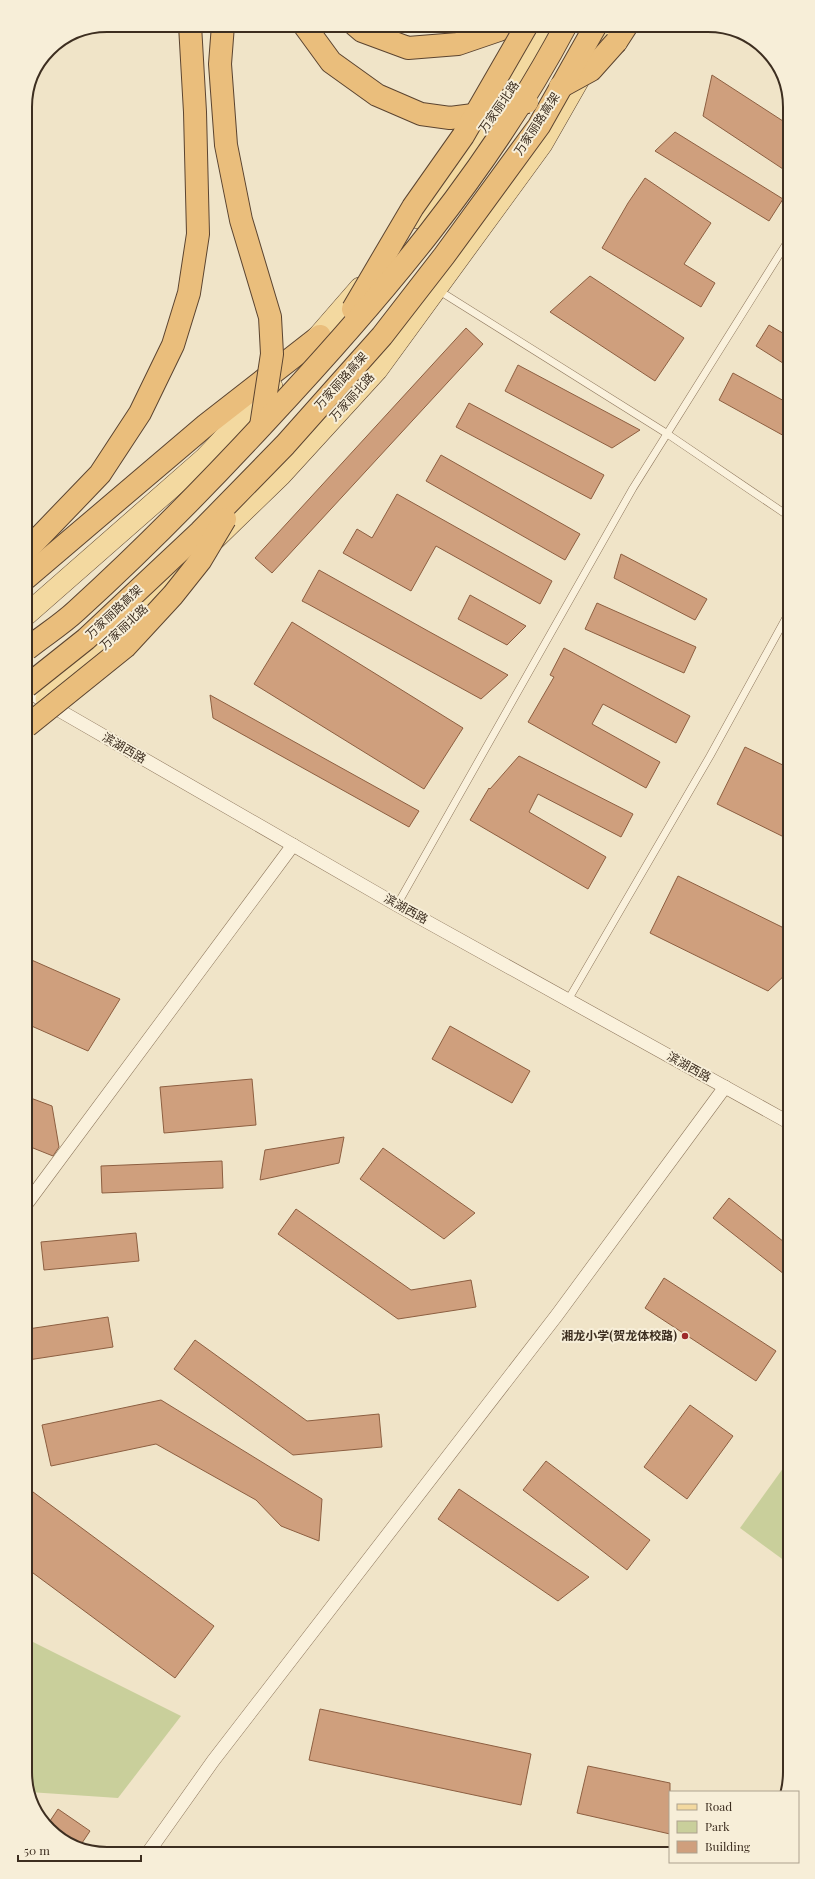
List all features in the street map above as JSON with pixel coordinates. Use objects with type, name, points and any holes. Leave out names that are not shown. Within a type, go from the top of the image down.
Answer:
[{"type":"highway","points":[[32,545],[100,474],[140,413],[173,345],[189,293],[198,234],[195,112],[190,32]]},
{"type":"highway","points":[[32,722],[125,647],[173,595],[200,561],[232,507],[253,464],[266,408],[272,354],[270,317],[241,220],[226,145],[220,64],[222,32]]},
{"type":"highway","points":[[309,32],[331,62],[377,95],[421,114],[450,118],[489,113],[539,99],[591,70],[616,42],[622,32]]},
{"type":"highway","points":[[367,32],[408,48],[458,44],[493,32]]},
{"type":"highway","points":[[325,357],[413,207],[463,136],[523,32]]},
{"type":"highway","name":"万家丽路高架","points":[[32,644],[75,612],[212,479],[325,357],[398,273],[493,146],[547,62],[562,32]]},
{"type":"highway","name":"万家丽路高架","points":[[32,682],[86,639],[200,532],[285,445],[382,336],[444,256],[539,126],[592,32]]},
{"type":"highway","points":[[32,573],[206,425],[320,336]]},
{"type":"main road","name":"万家丽北路","points":[[32,610],[205,458],[320,336],[411,227],[508,97],[545,32]]},
{"type":"main road","name":"万家丽北路","points":[[32,702],[140,613],[281,475],[377,370],[542,144],[606,32]]},
{"type":"street","name":"滨湖西路","points":[[32,702],[293,845],[397,905],[783,1119]]},
{"type":"street","points":[[32,1197],[293,845]]},
{"type":"street","points":[[152,1847],[213,1761],[556,1315],[725,1087]]},
{"type":"lane","points":[[397,905],[666,434],[783,249]]},
{"type":"lane","points":[[438,290],[666,434],[783,512]]},
{"type":"lane","points":[[568,1000],[710,756],[783,623]]},
{"type":"green space","points":[[783,1468],[783,1560],[740,1528]]},
{"type":"green space","points":[[32,1642],[181,1716],[118,1798],[35,1792],[32,1772]]},
{"type":"building","points":[[712,75],[783,121],[783,169],[703,116]]},
{"type":"building","points":[[675,132],[783,199],[769,221],[655,151]]},
{"type":"building","points":[[645,178],[711,223],[684,264],[715,283],[701,307],[602,248],[628,203]]},
{"type":"building","points":[[590,276],[684,338],[655,381],[550,312]]},
{"type":"building","points":[[769,325],[783,333],[783,363],[756,346]]},
{"type":"building","points":[[466,328],[483,344],[272,573],[255,558]]},
{"type":"building","points":[[518,365],[640,430],[612,448],[505,391]]},
{"type":"building","points":[[733,373],[783,400],[783,435],[719,400]]},
{"type":"building","points":[[469,403],[604,475],[591,499],[456,427]]},
{"type":"building","points":[[441,455],[580,534],[565,560],[426,481]]},
{"type":"building","points":[[397,494],[552,581],[540,604],[436,546],[411,591],[343,553],[357,529],[372,538]]},
{"type":"building","points":[[621,554],[707,599],[695,620],[614,578]]},
{"type":"building","points":[[319,570],[508,675],[481,699],[302,601]]},
{"type":"building","points":[[470,595],[526,626],[507,645],[458,619]]},
{"type":"building","points":[[597,603],[696,647],[684,673],[585,629]]},
{"type":"building","points":[[292,622],[463,728],[424,789],[254,684]]},
{"type":"building","points":[[564,648],[690,716],[676,743],[603,704],[592,724],[660,762],[646,788],[528,722],[554,677],[550,675]]},
{"type":"building","points":[[210,695],[419,811],[409,827],[213,718]]},
{"type":"building","points":[[745,747],[783,765],[783,837],[717,804]]},
{"type":"building","points":[[519,756],[633,814],[621,837],[538,794],[529,812],[606,857],[588,889],[470,820],[489,788],[490,789]]},
{"type":"building","points":[[678,876],[783,928],[783,977],[768,991],[650,933]]},
{"type":"building","points":[[32,960],[120,999],[88,1051],[32,1026]]},
{"type":"building","points":[[450,1026],[530,1071],[512,1103],[432,1059]]},
{"type":"building","points":[[252,1079],[256,1125],[164,1133],[160,1087]]},
{"type":"building","points":[[32,1098],[52,1106],[59,1147],[53,1156],[32,1148]]},
{"type":"building","points":[[344,1137],[339,1163],[260,1180],[265,1150]]},
{"type":"building","points":[[383,1148],[475,1213],[444,1239],[360,1179]]},
{"type":"building","points":[[222,1161],[223,1188],[102,1193],[101,1166]]},
{"type":"building","points":[[729,1198],[783,1241],[783,1273],[713,1218]]},
{"type":"building","points":[[296,1209],[411,1290],[471,1280],[476,1307],[398,1319],[278,1234]]},
{"type":"building","points":[[136,1233],[139,1261],[44,1270],[41,1242]]},
{"type":"building","points":[[664,1278],[776,1351],[756,1381],[645,1308]]},
{"type":"building","points":[[108,1317],[113,1347],[32,1359],[32,1328]]},
{"type":"building","points":[[195,1340],[307,1421],[379,1414],[382,1447],[293,1455],[174,1369]]},
{"type":"building","points":[[161,1400],[322,1499],[319,1541],[281,1526],[256,1500],[156,1444],[51,1466],[42,1425]]},
{"type":"building","points":[[690,1405],[733,1436],[687,1499],[644,1467]]},
{"type":"building","points":[[546,1461],[650,1540],[627,1570],[523,1490]]},
{"type":"building","points":[[459,1489],[589,1577],[558,1601],[438,1519]]},
{"type":"building","points":[[32,1491],[214,1626],[175,1678],[32,1572]]},
{"type":"building","points":[[320,1709],[531,1754],[521,1805],[309,1760]]},
{"type":"building","points":[[588,1766],[670,1783],[669,1834],[577,1813]]},
{"type":"building","points":[[58,1809],[90,1831],[82,1842],[61,1831],[50,1820]]},
{"type":"place","name":"湘龙小学(贺龙体校路)","points":[[685,1336]]}]
